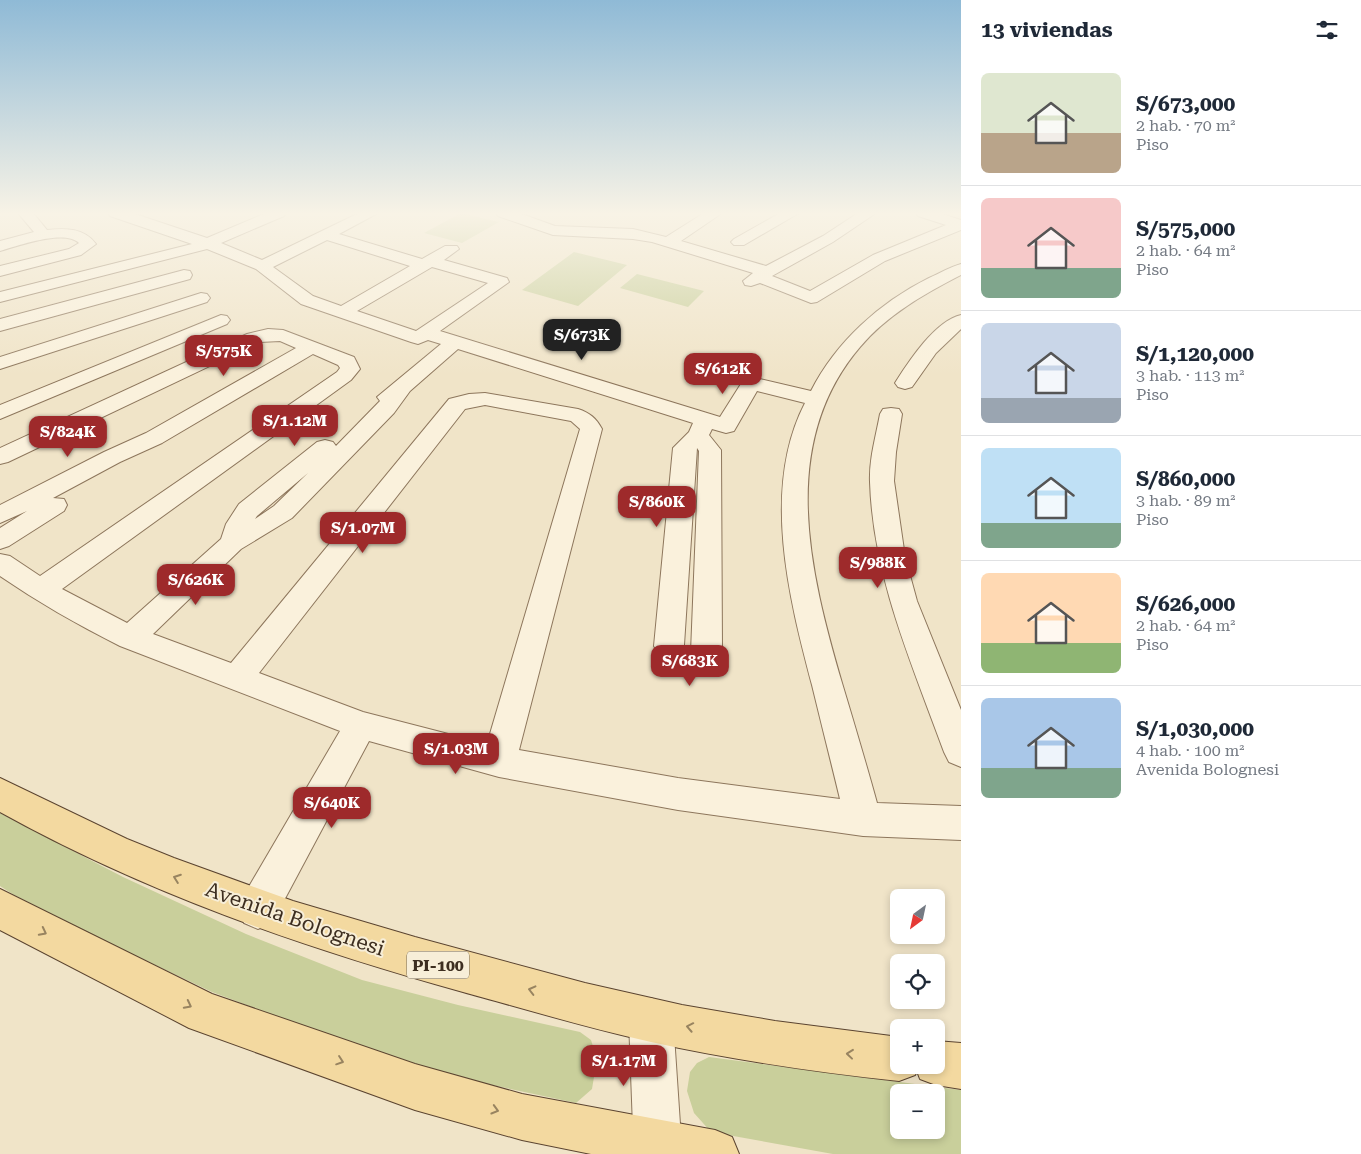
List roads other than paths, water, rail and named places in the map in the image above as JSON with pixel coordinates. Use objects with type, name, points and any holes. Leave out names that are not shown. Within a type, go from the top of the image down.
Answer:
[{"type":"main road","name":"Avenida Bolognesi","points":[[0,794],[72,834],[162,873],[258,909],[383,950],[651,1020],[808,1049],[890,1058]]},
{"type":"main road","points":[[0,909],[204,1013],[415,1087],[522,1117],[658,1148],[716,1154]]},
{"type":"main road","points":[[945,1064],[961,1066]]},
{"type":"street","points":[[0,297],[121,267]]},
{"type":"street","points":[[174,267],[200,288],[202,291],[201,298],[205,307],[221,320],[254,338]]},
{"type":"street","points":[[263,267],[307,300],[418,338],[501,282],[443,267]]},
{"type":"street","points":[[341,313],[421,267]]},
{"type":"street","points":[[743,267],[763,274],[811,298],[864,267]]},
{"type":"street","points":[[742,286],[776,267]]},
{"type":"street","points":[[863,819],[812,630],[802,583],[796,541],[795,473],[816,399],[836,363],[860,334],[914,293],[961,269]]},
{"type":"street","points":[[0,331],[184,275]]},
{"type":"street","points":[[0,326],[124,293]]},
{"type":"street","points":[[0,362],[201,298]]},
{"type":"street","points":[[0,396],[221,320]]},
{"type":"street","points":[[0,413],[221,320]]},
{"type":"street","points":[[905,383],[921,359],[961,320]]},
{"type":"street","points":[[426,333],[587,382],[702,427],[726,426],[751,383],[816,399]]},
{"type":"street","points":[[0,457],[254,338],[268,335],[283,336],[347,361],[350,369],[344,376],[40,590]]},
{"type":"street","points":[[130,638],[232,543],[271,522],[283,512],[386,408],[403,387],[455,342]]},
{"type":"street","points":[[0,515],[112,457],[154,438],[312,347]]},
{"type":"street","points":[[566,413],[587,382]]},
{"type":"street","points":[[237,678],[457,404],[469,400],[485,399],[578,416],[587,422],[591,429],[499,762]]},
{"type":"street","points":[[891,414],[884,452],[882,481],[892,557],[904,601],[961,752]]},
{"type":"street","points":[[702,427],[710,450],[707,649],[702,660],[690,665],[677,659],[669,646],[684,448],[702,427]]},
{"type":"street","points":[[0,540],[124,460],[154,438]]},
{"type":"street","points":[[0,563],[40,590],[106,627],[130,638],[361,725],[499,762],[678,794],[863,819],[961,824]]},
{"type":"street","points":[[258,909],[361,725]]},
{"type":"street","points":[[651,1020],[658,1148]]}]
